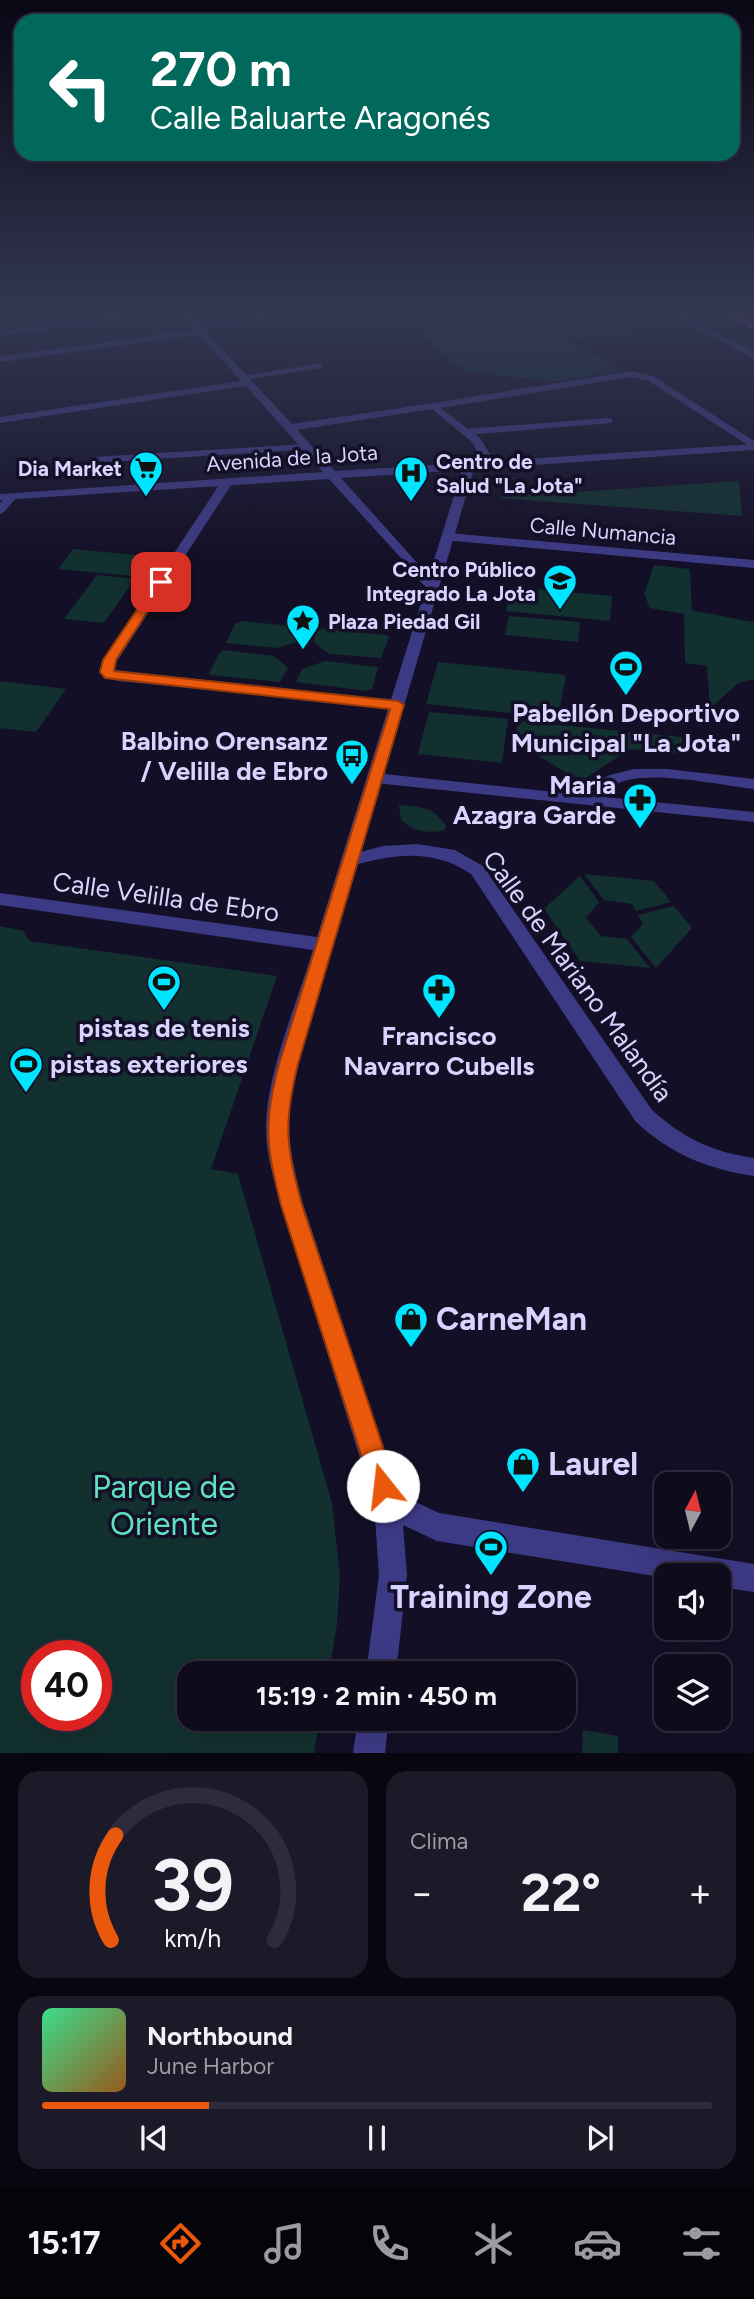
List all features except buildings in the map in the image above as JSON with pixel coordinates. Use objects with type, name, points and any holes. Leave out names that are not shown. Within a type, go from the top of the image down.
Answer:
[{"type":"street","points":[[0,420],[136,398]]},
{"type":"street","points":[[261,398],[433,587]]},
{"type":"street","points":[[289,428],[483,398]]},
{"type":"street","points":[[680,398],[754,446]]},
{"type":"street","points":[[434,406],[479,444],[490,464]]},
{"type":"street","points":[[466,432],[608,421]]},
{"type":"street","name":"Avenida de la Jota","points":[[6,496],[754,446]]},
{"type":"street","points":[[95,460],[306,447]]},
{"type":"street","points":[[383,1661],[393,1575],[388,1503],[292,1205],[276,1130],[279,1100],[324,945],[469,466]]},
{"type":"street","points":[[227,482],[110,660],[106,672],[118,677],[398,705]]},
{"type":"street","points":[[0,510],[6,496]]},
{"type":"street","name":"Calle Numancia","points":[[449,537],[754,564]]},
{"type":"street","points":[[406,556],[441,562]]},
{"type":"street","points":[[573,799],[593,792],[622,776],[648,774],[754,784]]},
{"type":"street","points":[[648,774],[634,779],[632,787],[638,797],[657,807]]},
{"type":"street","points":[[375,778],[754,817]]},
{"type":"street","name":"Calle de Mariano Malandía","points":[[351,860],[375,853],[426,849],[456,855],[465,860],[477,870],[644,1116],[680,1146],[699,1156],[754,1167]]},
{"type":"street","name":"Calle Velilla de Ebro","points":[[0,898],[324,945]]},
{"type":"street","points":[[388,1503],[437,1527],[754,1578]]},
{"type":"street","points":[[369,1753],[372,1731]]},
{"type":"green space","points":[[739,481],[742,516],[499,498],[500,497]]},
{"type":"green space","points":[[73,549],[147,556],[132,576],[58,569]]},
{"type":"green space","points":[[654,565],[690,569],[692,611],[754,622],[754,679],[738,683],[710,709],[707,666],[685,663],[684,614],[650,608],[644,594]]},
{"type":"green space","points":[[97,575],[135,579],[104,623],[64,619]]},
{"type":"green space","points":[[511,587],[612,596],[610,621],[506,611]]},
{"type":"green space","points":[[509,616],[580,622],[578,642],[505,635]]},
{"type":"green space","points":[[242,621],[305,629],[300,641],[277,648],[226,643],[235,624]]},
{"type":"green space","points":[[318,630],[389,637],[381,658],[329,654],[313,642]]},
{"type":"green space","points":[[223,650],[274,656],[288,668],[280,682],[211,675],[209,673]]},
{"type":"green space","points":[[325,661],[378,667],[372,689],[367,691],[296,682],[302,669]]},
{"type":"green space","points":[[438,662],[566,675],[558,718],[426,704]]},
{"type":"green space","points":[[0,681],[66,689],[36,732],[0,728]]},
{"type":"green space","points":[[429,712],[508,719],[502,763],[418,754]]},
{"type":"green space","points":[[519,721],[682,737],[682,754],[630,749],[586,778],[571,776],[517,742],[515,733]]},
{"type":"green space","points":[[399,805],[431,811],[441,819],[446,826],[445,830],[427,832],[411,827],[401,820]]},
{"type":"green space","points":[[584,874],[654,881],[671,902],[636,911],[632,904],[604,900]]},
{"type":"green space","points":[[580,876],[599,902],[586,918],[601,936],[627,939],[650,968],[580,961],[544,909]]},
{"type":"green space","points":[[674,906],[692,928],[656,968],[631,937],[643,924],[638,915]]},
{"type":"green space","name":"Parque de Oriente","points":[[0,926],[24,931],[29,941],[277,976],[211,1169],[238,1174],[332,1503],[340,1577],[337,1624],[331,1661],[177,1661],[177,1731],[318,1731],[314,1753],[0,1753]]},
{"type":"green space","points":[[583,1730],[618,1736],[618,1753],[582,1753]]},
{"type":"place","name":"Dia Market","points":[[146,498]]},
{"type":"place","name":"Centro de Salud \"La Jota\"","points":[[411,503]]},
{"type":"place","name":"Centro Público Integrado La Jota","points":[[560,611]]},
{"type":"place","name":"Plaza Piedad Gil","points":[[303,651]]},
{"type":"place","name":"Pabellón Deportivo Municipal \"La Jota\"","points":[[626,697]]},
{"type":"place","name":"Balbino Orensanz / Velilla de Ebro","points":[[352,786]]},
{"type":"place","name":"Maria Azagra Garde","points":[[640,830]]},
{"type":"place","name":"pistas de tenis","points":[[164,1012]]},
{"type":"place","name":"Francisco Navarro Cubells","points":[[439,1020]]},
{"type":"place","name":"pistas exteriores","points":[[26,1094]]},
{"type":"place","name":"CarneMan","points":[[411,1349]]},
{"type":"place","name":"Laurel","points":[[523,1494]]},
{"type":"place","name":"Training Zone","points":[[491,1577]]},
{"type":"route","points":[[161,582],[110,660],[106,672],[110,675],[398,705],[288,1064],[279,1100],[276,1130],[292,1205],[383,1486]]}]
